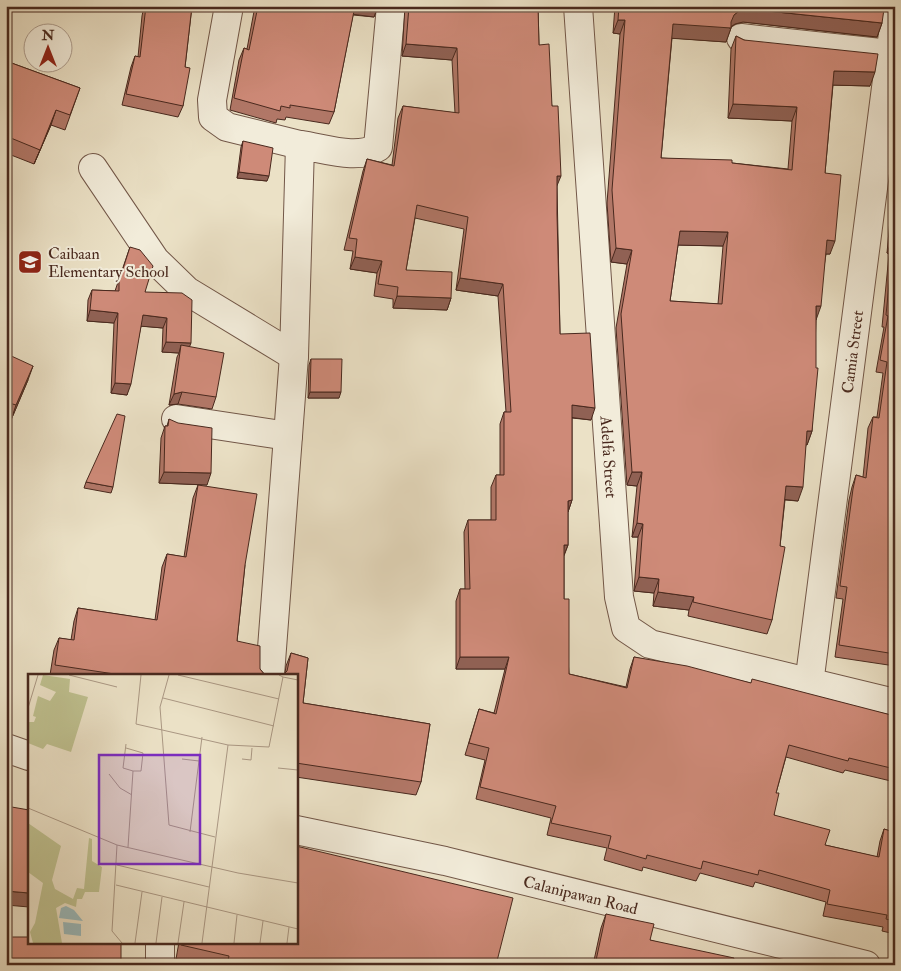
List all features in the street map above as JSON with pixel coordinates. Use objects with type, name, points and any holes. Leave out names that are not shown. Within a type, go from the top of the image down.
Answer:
[{"type":"street","points":[[229,6],[212,100],[213,118],[227,126],[300,145],[359,154],[370,152],[378,147],[391,6]]},
{"type":"street","name":"Adelfa Street","points":[[578,6],[619,597],[626,628],[650,644],[809,684],[895,703]]},
{"type":"street","name":"Camia Street","points":[[809,684],[895,18]]},
{"type":"street","points":[[741,38],[890,54]]},
{"type":"street","points":[[270,674],[294,356],[300,145]]},
{"type":"street","points":[[93,168],[155,260],[187,291],[294,356]]},
{"type":"street","points":[[176,419],[288,436]]},
{"type":"street","points":[[6,748],[28,756]]},
{"type":"street","name":"Calanipawan Road","points":[[298,830],[445,861],[866,965]]},
{"type":"street","points":[[160,944],[160,965]]},
{"type":"building","points":[[146,6],[192,6],[185,67],[190,68],[183,106],[126,94],[135,56],[140,57]]},
{"type":"building","points":[[258,6],[355,6],[334,112],[290,105],[290,108],[281,106],[280,111],[234,98],[244,48],[249,50]]},
{"type":"building","points":[[409,6],[538,6],[539,45],[549,44],[552,106],[558,106],[561,176],[557,176],[560,334],[590,333],[595,408],[572,405],[572,500],[568,501],[568,545],[564,545],[564,599],[569,599],[569,674],[627,688],[634,657],[687,666],[751,683],[752,679],[895,716],[895,769],[849,758],[848,761],[789,745],[776,793],[779,793],[774,815],[830,830],[825,845],[879,857],[884,829],[894,832],[895,829],[895,921],[886,919],[887,915],[827,904],[830,890],[759,870],[758,875],[703,861],[701,869],[647,855],[646,859],[608,848],[611,836],[551,823],[556,806],[480,787],[489,748],[469,743],[479,709],[496,714],[509,657],[460,657],[460,589],[470,589],[468,520],[496,520],[496,475],[504,475],[504,412],[511,412],[503,284],[460,278],[468,217],[417,205],[406,270],[452,272],[451,298],[397,296],[398,287],[378,284],[382,261],[355,257],[357,239],[349,238],[367,159],[394,166],[403,106],[459,113],[457,48],[406,44]]},
{"type":"building","points":[[619,6],[873,6],[884,9],[882,23],[748,9],[740,10],[734,15],[731,28],[673,24],[661,158],[732,160],[732,163],[792,170],[797,107],[733,104],[736,36],[744,40],[878,54],[875,72],[834,71],[825,173],[841,175],[835,241],[827,240],[821,306],[816,306],[816,368],[818,368],[812,431],[807,431],[803,487],[786,486],[780,546],[785,547],[772,620],[693,602],[694,597],[658,592],[659,579],[639,577],[643,524],[637,523],[642,472],[632,472],[621,314],[632,250],[616,248],[612,190],[625,20],[618,20]],"holes":[[[680,231],[728,232],[722,304],[670,301]]]},
{"type":"building","points":[[6,61],[22,67],[22,72],[36,72],[80,88],[70,115],[56,110],[40,150],[6,136]]},
{"type":"building","points":[[243,141],[273,148],[269,176],[239,172]]},
{"type":"building","points":[[895,198],[895,654],[839,645],[847,587],[840,586],[853,489],[856,475],[866,478],[873,417],[879,418],[887,362],[880,360],[888,316],[886,315]]},
{"type":"building","points":[[130,247],[140,250],[153,266],[145,292],[182,293],[192,300],[191,343],[166,342],[167,318],[143,315],[131,384],[115,383],[118,313],[90,310],[92,290],[119,291],[119,281]]},
{"type":"building","points":[[181,345],[224,353],[216,397],[182,392],[174,394]]},
{"type":"building","points":[[6,348],[10,349],[7,354],[33,366],[16,405],[6,402]]},
{"type":"building","points":[[311,359],[342,359],[341,392],[310,392]]},
{"type":"building","points":[[117,414],[125,416],[113,487],[86,482]]},
{"type":"building","points":[[169,419],[178,423],[212,428],[211,473],[164,472],[165,426],[168,426]]},
{"type":"building","points":[[198,485],[257,494],[245,565],[237,641],[260,646],[260,669],[264,674],[114,674],[55,665],[59,638],[74,640],[78,608],[157,620],[167,554],[186,557]]},
{"type":"building","points":[[291,653],[308,658],[303,703],[430,724],[421,782],[298,763],[298,674],[284,674],[287,671]]},
{"type":"building","points":[[6,806],[28,810],[28,893],[6,891]]},
{"type":"building","points":[[298,846],[513,898],[496,965],[227,965],[229,956],[181,945],[298,944]]},
{"type":"building","points":[[606,914],[654,924],[650,940],[734,958],[732,965],[595,965]]},
{"type":"building","points":[[6,937],[28,937],[28,944],[121,944],[121,965],[6,965]]},
{"type":"place","name":"Caibaan Elementary School","points":[[30,262]]}]
